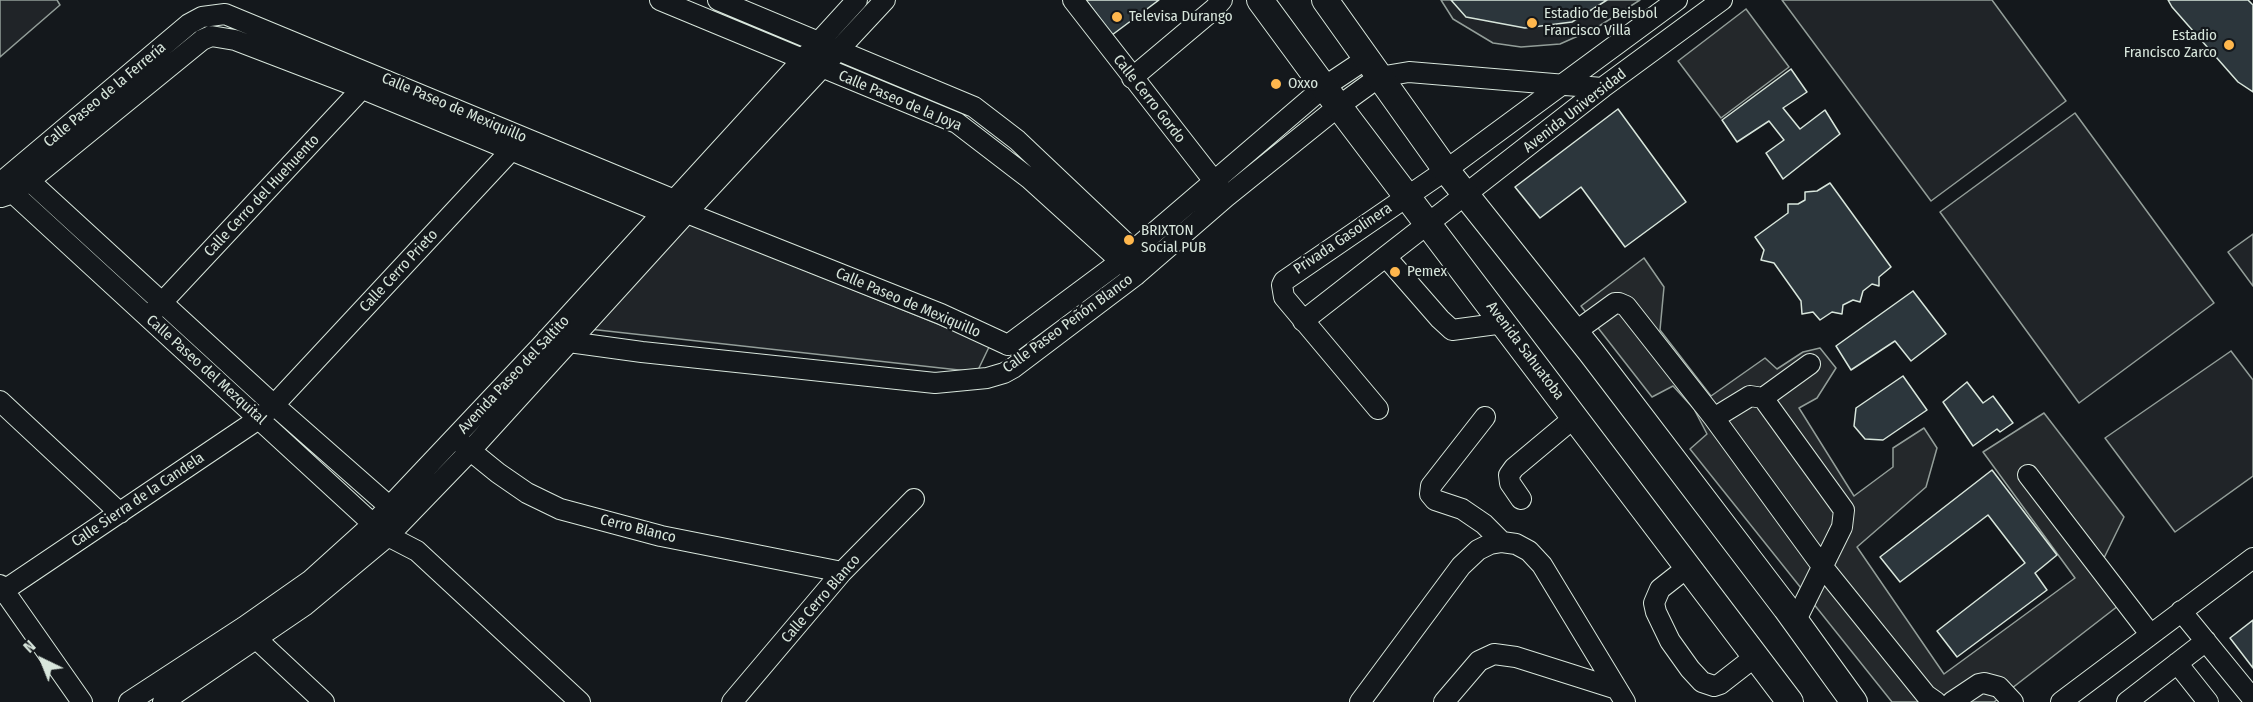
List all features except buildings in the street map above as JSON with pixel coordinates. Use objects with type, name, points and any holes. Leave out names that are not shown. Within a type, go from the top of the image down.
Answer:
[{"type":"main road","name":"Avenida Sahuatoba","points":[[1260,0],[1790,702]]},
{"type":"main road","points":[[1325,0],[1446,171],[1575,332],[1854,702]]},
{"type":"street","name":"Calle Paseo de la Joya","points":[[660,0],[943,116],[971,132],[1127,255]]},
{"type":"street","name":"Calle Paseo de la Joya","points":[[718,0],[974,107],[1017,140],[1142,269]]},
{"type":"street","name":"Avenida Paseo del Saltito","points":[[395,514],[470,451],[568,343],[803,58],[857,0]]},
{"type":"street","name":"Avenida Paseo del Saltito","points":[[163,702],[250,633],[311,580],[380,530],[456,438],[547,339],[824,68],[885,0]]},
{"type":"street","name":"Calle Cerro Gordo","points":[[1073,0],[1226,197]]},
{"type":"street","points":[[1132,78],[1222,0]]},
{"type":"street","name":"Avenida Universidad","points":[[1407,195],[1446,171],[1677,0]]},
{"type":"street","name":"Avenida Universidad","points":[[1303,321],[1602,88],[1722,0]]},
{"type":"street","points":[[210,36],[214,14]]},
{"type":"street","name":"Calle Paseo de Mexiquillo","points":[[214,14],[225,14],[369,82],[679,210],[941,314],[1008,345]]},
{"type":"street","name":"Calle Paseo de la Ferrería","points":[[23,175],[189,24],[214,14]]},
{"type":"street","name":"Calle Paseo de Mexiquillo","points":[[210,36],[235,40],[369,82]]},
{"type":"street","name":"Calle Paseo de la Ferrería","points":[[3,189],[210,36]]},
{"type":"street","points":[[1331,96],[1373,68],[1602,88]]},
{"type":"street","name":"Calle Cerro del Huehuento","points":[[148,317],[369,82]]},
{"type":"street","name":"Calle Paseo Peñón Blanco","points":[[1008,345],[1127,255],[1213,180],[1331,96]]},
{"type":"street","name":"Calle Paseo Peñón Blanco","points":[[547,339],[935,383],[987,378],[1013,368],[1142,269],[1226,197],[1331,96]]},
{"type":"street","name":"Calle Cerro Prieto","points":[[267,412],[517,144]]},
{"type":"street","name":"Calle Paseo del Mezquital","points":[[23,175],[162,302],[380,530],[417,551],[580,702]]},
{"type":"street","name":"Calle Paseo del Mezquital","points":[[3,189],[148,317],[395,514],[417,551]]},
{"type":"street","name":"Privada Gasolinera","points":[[1303,321],[1284,297],[1282,285],[1289,276],[1407,195]]},
{"type":"street","points":[[1386,257],[1452,330],[1504,323]]},
{"type":"street","points":[[1575,332],[1615,303],[1623,304],[1713,418],[1822,566],[1926,695],[1936,702]]},
{"type":"street","points":[[1303,321],[1378,409]]},
{"type":"street","points":[[1008,345],[1013,368]]},
{"type":"street","points":[[1713,418],[1750,396],[1763,398],[1810,364]]},
{"type":"street","points":[[1763,398],[1844,510],[1842,527],[1795,622]]},
{"type":"street","points":[[0,401],[120,513]]},
{"type":"street","name":"Calle Sierra de la Candela","points":[[1,590],[120,513],[267,412]]},
{"type":"street","points":[[1485,417],[1431,486],[1430,494],[1435,500],[1462,509],[1484,524],[1502,542]]},
{"type":"street","points":[[1521,499],[1510,483],[1509,475],[1514,468],[1575,417]]},
{"type":"street","name":"Cerro Blanco","points":[[456,438],[527,493],[560,509],[662,536],[842,572]]},
{"type":"street","points":[[2028,475],[2150,634]]},
{"type":"street","name":"Calle Cerro Blanco","points":[[732,702],[842,572],[914,499]]},
{"type":"street","points":[[1360,702],[1461,566],[1478,550],[1490,544],[1502,542],[1516,543],[1529,551],[1542,565],[1621,695]]},
{"type":"street","points":[[2061,702],[2253,558]]},
{"type":"street","points":[[1688,567],[1660,589],[1654,603],[1670,641],[1690,669],[1702,682],[1714,686],[1720,684],[1756,656]]},
{"type":"street","points":[[1,590],[82,702]]},
{"type":"street","points":[[2181,611],[2253,699]]},
{"type":"street","name":"Avenida Paseo del Saltito","points":[[129,702],[250,633]]},
{"type":"street","points":[[250,633],[324,702]]},
{"type":"street","points":[[2127,702],[2206,641]]},
{"type":"street","points":[[1444,702],[1479,661],[1494,654],[1516,657],[1621,695]]},
{"type":"street","points":[[2177,663],[2208,702]]},
{"type":"street","points":[[1952,702],[1984,683],[1999,687],[2013,702]]},
{"type":"shaded area","points":[[0,0],[57,0],[60,5],[0,57]]},
{"type":"shaded area","name":"Estadio de Beisbol Francisco Villa","points":[[1441,0],[1640,0],[1596,28],[1560,44],[1521,47],[1493,43],[1453,19]]},
{"type":"shaded area","points":[[1782,0],[1992,0],[2066,101],[1931,201]]},
{"type":"shaded area","points":[[1746,9],[1789,67],[1721,118],[1678,61]]},
{"type":"shaded area","points":[[2075,113],[2214,303],[2079,403],[1940,212]]},
{"type":"shaded area","points":[[685,222],[990,345],[977,372],[589,329]]},
{"type":"shaded area","points":[[2253,234],[2253,286],[2228,252]]},
{"type":"shaded area","points":[[1644,258],[1664,287],[1660,330],[1711,396],[1765,358],[1777,369],[1803,352],[1820,348],[1836,368],[1817,398],[1799,408],[1854,496],[1893,467],[1893,448],[1924,428],[1937,448],[1926,487],[1857,547],[1944,674],[2075,578],[1983,452],[2044,413],[2124,517],[2102,562],[2127,599],[1994,702],[1892,702],[1690,449],[1707,434],[1694,409],[1673,386],[1652,397],[1581,306]]},
{"type":"shaded area","points":[[2231,351],[2253,380],[2253,476],[2175,532],[2105,438]]},
{"type":"place","name":"Televisa Durango","points":[[1117,17]]},
{"type":"place","name":"Estadio de Beisbol Francisco Villa","points":[[1532,23]]},
{"type":"place","name":"Estadio Francisco Zarco","points":[[2229,45]]},
{"type":"place","name":"Oxxo","points":[[1276,84]]},
{"type":"place","name":"BRIXTON Social PUB","points":[[1129,240]]},
{"type":"place","name":"Pemex","points":[[1395,272]]}]
